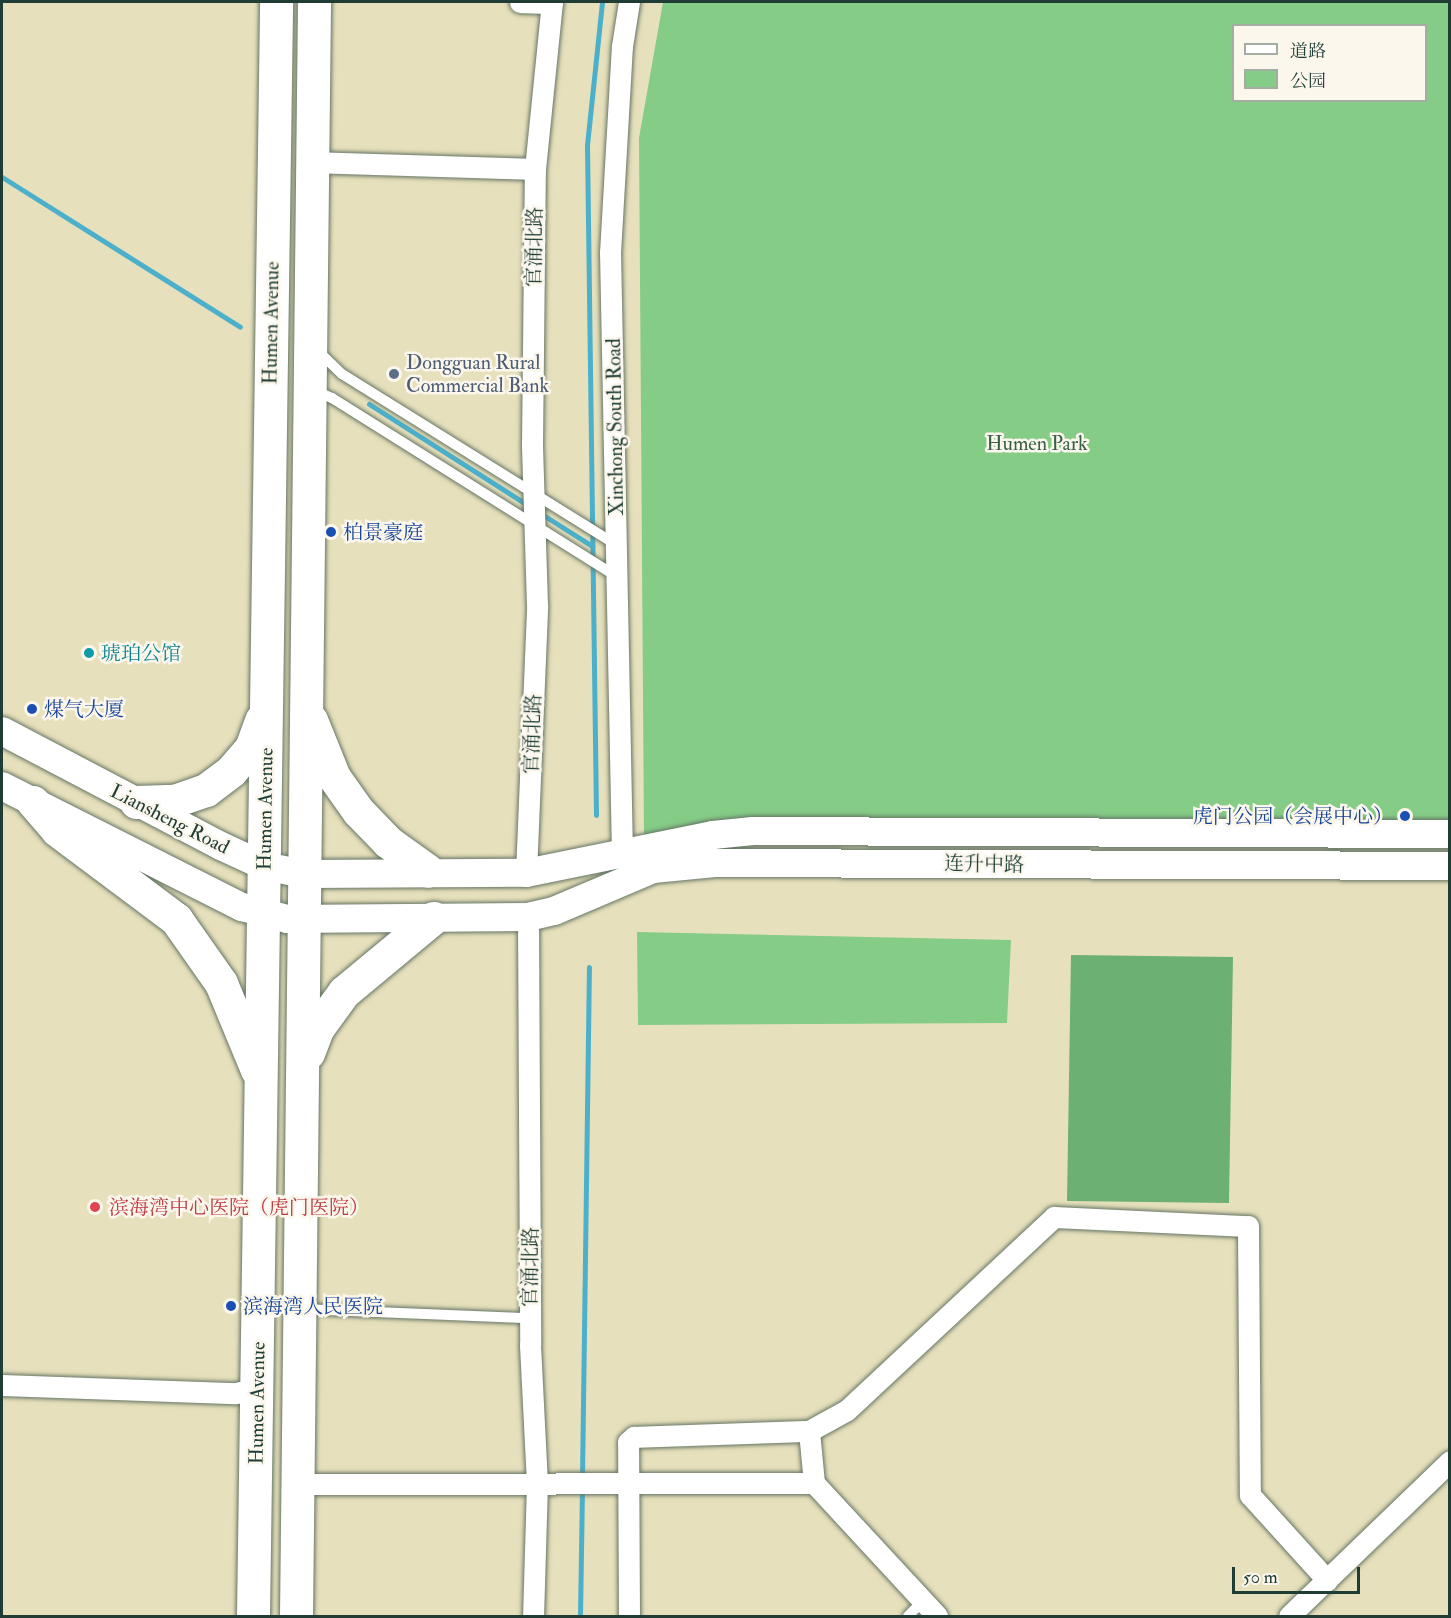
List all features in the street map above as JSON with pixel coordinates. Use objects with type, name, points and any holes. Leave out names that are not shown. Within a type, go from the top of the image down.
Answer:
[{"type":"main road","name":"Humen Avenue","points":[[254,1617],[263,1089],[263,914],[276,2]]},
{"type":"main road","name":"Humen Avenue","points":[[296,1617],[304,1063],[304,694],[314,2]]},
{"type":"main road","points":[[304,694],[315,738],[334,777],[358,811],[388,842],[428,871]]},
{"type":"main road","points":[[136,802],[174,801],[207,790],[231,771],[251,748],[266,707]]},
{"type":"main road","name":"Liansheng Road","points":[[2,731],[264,866],[304,874],[348,875],[428,871]]},
{"type":"main road","points":[[2,786],[215,894],[263,914],[305,920]]},
{"type":"main road","points":[[33,802],[65,837],[176,919],[200,948],[221,982],[263,1089]]},
{"type":"main road","name":"连升中路","points":[[428,871],[526,873],[753,831],[1449,834]]},
{"type":"main road","name":"连升中路","points":[[305,920],[528,916],[554,911],[653,869],[704,863],[1449,866]]},
{"type":"main road","points":[[304,1063],[317,1029],[344,992],[434,918]]},
{"type":"street","points":[[520,2],[552,2]]},
{"type":"street","name":"官涌北路","points":[[526,873],[537,605],[543,529],[533,493],[535,169],[552,2]]},
{"type":"street","name":"Xinchong South Road","points":[[622,854],[610,573],[610,253],[622,46],[629,2]]},
{"type":"street","points":[[312,162],[535,169]]},
{"type":"street","name":"官涌北路","points":[[528,916],[530,1317],[545,1483],[533,1617]]},
{"type":"street","points":[[629,1617],[618,1485],[628,1442],[634,1437],[809,1431],[847,1410],[1054,1217],[1248,1226],[1250,1495],[1327,1580]]},
{"type":"street","points":[[2,1385],[236,1393],[258,1388]]},
{"type":"street","points":[[809,1431],[813,1483],[930,1609]]},
{"type":"street","points":[[1289,1617],[1449,1461]]},
{"type":"street","points":[[298,1484],[813,1483]]},
{"type":"lane","points":[[309,332],[318,352],[342,374],[610,541]]},
{"type":"lane","points":[[308,407],[318,395],[332,398],[610,573]]},
{"type":"lane","points":[[301,1309],[530,1317]]},
{"type":"lane","points":[[908,1617],[930,1609]]},
{"type":"green space","name":"Humen Park","points":[[663,2],[1449,2],[1449,841],[644,839],[639,138]]},
{"type":"green space","points":[[637,932],[1011,940],[1007,1023],[638,1025]]},
{"type":"green space","points":[[1071,955],[1233,957],[1229,1203],[1067,1201]]},
{"type":"waterway","points":[[596,815],[587,145],[602,2]]},
{"type":"waterway","points":[[2,177],[240,327]]},
{"type":"waterway","points":[[369,404],[529,506]]},
{"type":"waterway","points":[[540,513],[592,546]]},
{"type":"waterway","points":[[582,1478],[589,967]]},
{"type":"waterway","points":[[580,1616],[582,1488]]},
{"type":"place","name":"Dongguan Rural Commercial Bank","points":[[394,374]]},
{"type":"place","name":"柏景豪庭","points":[[331,532]]},
{"type":"place","name":"琥珀公馆","points":[[89,653]]},
{"type":"place","name":"煤气大厦","points":[[32,709]]},
{"type":"place","name":"虎门公园（会展中心）","points":[[1405,816]]},
{"type":"place","name":"滨海湾中心医院（虎门医院）","points":[[95,1207]]},
{"type":"place","name":"滨海湾人民医院","points":[[231,1306]]}]
